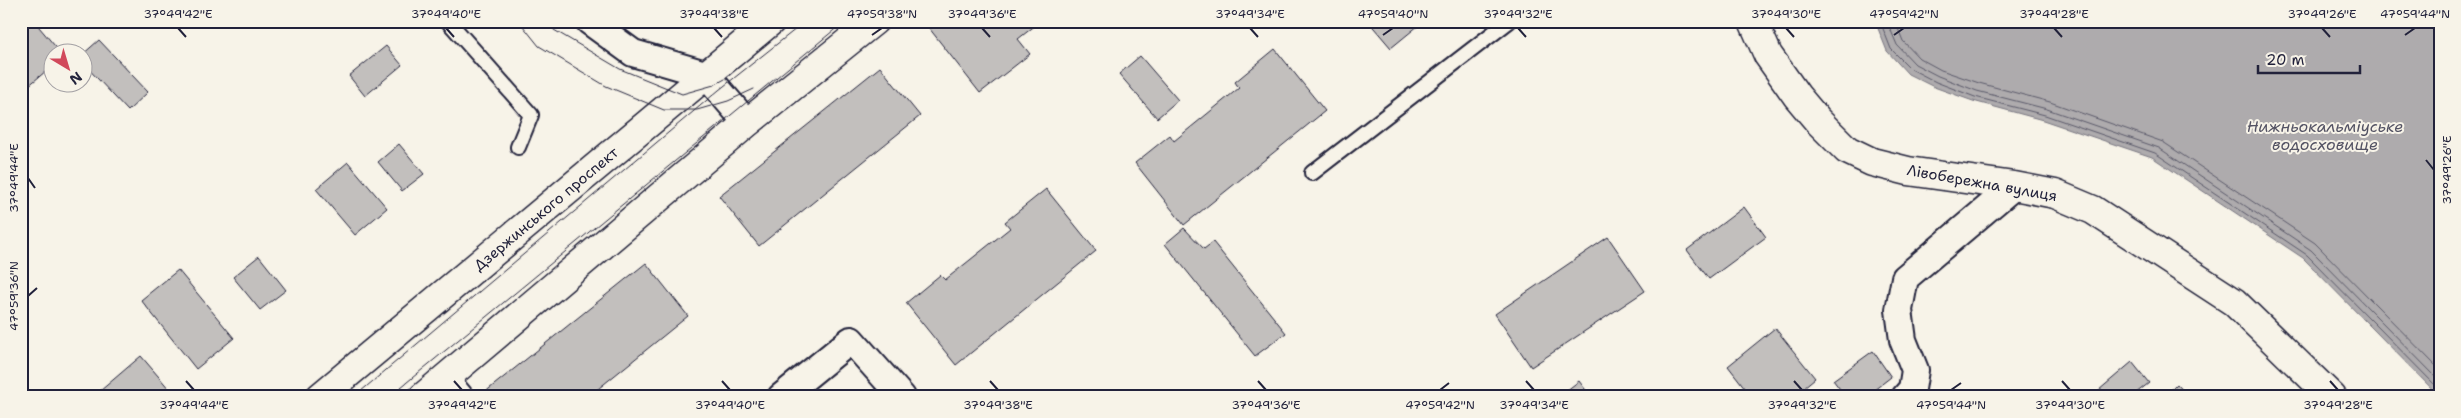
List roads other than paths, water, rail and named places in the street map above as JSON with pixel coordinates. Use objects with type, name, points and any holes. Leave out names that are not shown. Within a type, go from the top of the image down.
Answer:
[{"type":"street","points":[[589,21],[633,53],[705,74],[747,123]]},
{"type":"street","name":"Дзержинського проспект","points":[[320,397],[705,74],[771,21]]},
{"type":"street","points":[[423,397],[453,388],[747,123],[874,21]]},
{"type":"street","name":"Лівобережна вулиця","points":[[1753,21],[1768,55],[1797,96],[1818,121],[1847,150],[1872,162],[1908,171],[2014,186],[2055,194],[2093,210],[2162,253],[2234,302],[2332,397]]},
{"type":"street","points":[[1905,397],[1912,390],[1915,370],[1903,340],[1899,310],[1906,278],[2014,186]]},
{"type":"street","points":[[781,397],[851,340],[902,397]]},
{"type":"lane","points":[[448,21],[531,115],[518,147]]},
{"type":"lane","points":[[1312,173],[1509,21]]},
{"type":"water","name":"Нижньокальміуське водосховище","points":[[1875,21],[2440,21],[2440,397],[2303,258],[2152,157],[2043,120],[1973,101],[1934,87],[1908,74],[1887,51]]},
{"type":"tram line","points":[[519,21],[539,46],[606,86],[664,110],[697,110],[728,101],[754,89]]},
{"type":"tram line","points":[[547,21],[554,30],[620,69],[682,94],[714,85],[725,79]]},
{"type":"tram line","points":[[354,397],[719,90],[806,21]]},
{"type":"tram line","points":[[389,397],[845,21]]}]
